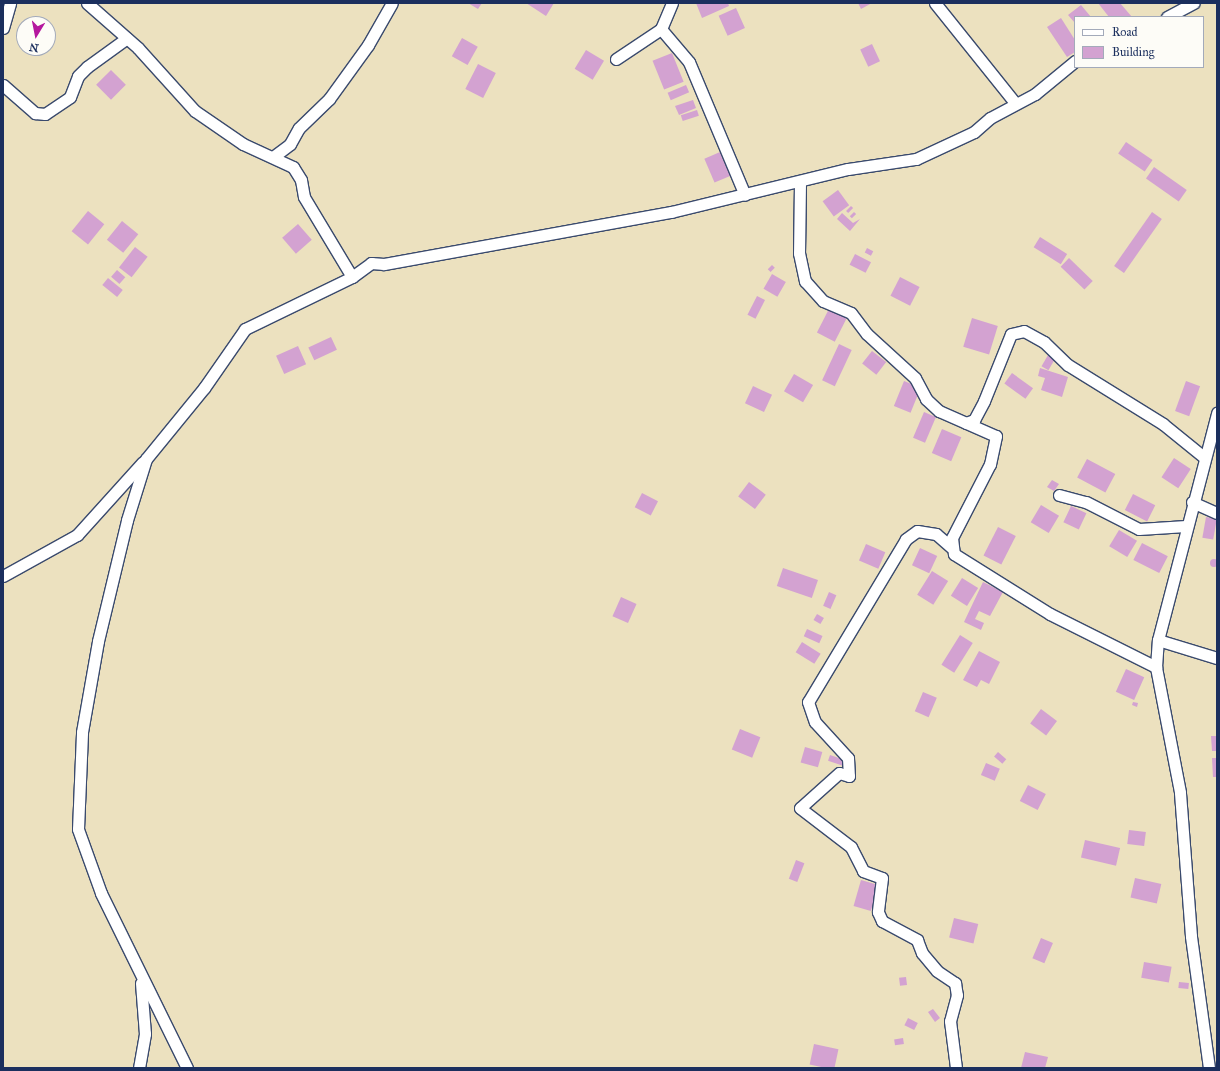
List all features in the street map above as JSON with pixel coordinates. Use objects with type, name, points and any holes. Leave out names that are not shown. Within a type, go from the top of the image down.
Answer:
[{"type":"street","points":[[3,28],[10,3]]},
{"type":"street","points":[[87,3],[127,38],[195,111],[243,144],[293,167]]},
{"type":"street","points":[[273,157],[290,144],[299,128],[329,99],[368,45],[392,3]]},
{"type":"street","points":[[616,59],[661,29],[672,3]]},
{"type":"street","points":[[935,3],[1015,104]]},
{"type":"street","points":[[1169,16],[1193,3]]},
{"type":"street","points":[[661,29],[689,62],[745,195]]},
{"type":"street","points":[[3,85],[35,113],[45,114],[70,97],[78,76],[87,67],[127,38]]},
{"type":"street","points":[[3,576],[77,535],[146,459],[204,388],[245,329],[352,277],[371,263],[384,264],[671,212],[800,183],[863,166],[916,159],[974,132],[1015,104],[1035,94],[1074,62]]},
{"type":"street","points":[[290,144],[293,167],[314,216],[352,277]]},
{"type":"street","points":[[800,183],[799,253],[805,281],[823,300],[851,313],[867,334],[915,378],[926,399],[939,411],[990,432],[998,442],[952,538],[951,547]]},
{"type":"street","points":[[966,423],[974,420],[984,401],[1009,338],[1016,331],[1024,331],[1044,342],[1068,365],[1163,424],[1205,458]]},
{"type":"street","points":[[1209,1068],[1191,936],[1180,792],[1156,667],[1158,640],[1192,502],[1217,415]]},
{"type":"street","points":[[146,459],[126,520],[97,648],[82,732],[78,829],[102,893],[141,978],[187,1068]]},
{"type":"street","points":[[1059,494],[1086,502],[1138,530],[1186,526]]},
{"type":"street","points":[[1192,502],[1217,513]]},
{"type":"street","points":[[956,1068],[950,1020],[957,995],[955,983],[937,971],[922,953],[917,940],[882,921],[878,912],[882,878],[864,871],[851,847],[800,808],[839,774],[849,776],[848,758],[815,722],[808,702],[906,539],[917,531],[936,534],[951,547],[961,560],[1050,614],[1156,667]]},
{"type":"street","points":[[1158,640],[1217,658]]},
{"type":"street","points":[[139,1068],[145,1034],[141,978]]},
{"type":"building","points":[[468,3],[482,3],[478,9]]},
{"type":"building","points":[[526,3],[554,3],[546,16]]},
{"type":"building","points":[[696,3],[728,3],[729,6],[702,18]]},
{"type":"building","points":[[858,3],[872,3],[861,9]]},
{"type":"building","points":[[1098,3],[1120,3],[1131,16],[1108,16]]},
{"type":"building","points":[[1081,5],[1090,16],[1074,16],[1074,22],[1068,15]]},
{"type":"building","points":[[736,8],[745,28],[728,36],[719,16]]},
{"type":"building","points":[[1061,18],[1074,38],[1074,53],[1067,57],[1047,27]]},
{"type":"building","points":[[462,38],[478,47],[468,65],[452,56]]},
{"type":"building","points":[[872,44],[880,61],[868,67],[860,49]]},
{"type":"building","points":[[586,50],[604,61],[593,80],[575,69]]},
{"type":"building","points":[[672,53],[684,82],[664,90],[653,61]]},
{"type":"building","points":[[478,64],[496,73],[483,98],[465,89]]},
{"type":"building","points":[[111,70],[126,85],[111,100],[96,85]]},
{"type":"building","points":[[686,85],[689,92],[671,100],[668,93]]},
{"type":"building","points":[[693,100],[696,108],[679,115],[675,106]]},
{"type":"building","points":[[697,110],[699,116],[683,121],[681,115]]},
{"type":"building","points":[[1126,142],[1153,160],[1145,172],[1118,154]]},
{"type":"building","points":[[720,152],[730,176],[715,183],[704,159]]},
{"type":"building","points":[[1154,167],[1187,190],[1179,201],[1146,178]]},
{"type":"building","points":[[838,190],[849,205],[834,217],[823,201]]},
{"type":"building","points":[[851,206],[853,208],[848,213],[846,211]]},
{"type":"building","points":[[88,211],[104,224],[88,244],[72,231]]},
{"type":"building","points":[[854,212],[856,214],[852,218],[850,216]]},
{"type":"building","points":[[1152,212],[1162,219],[1124,273],[1114,266]]},
{"type":"building","points":[[842,213],[853,223],[860,219],[850,231],[837,219]]},
{"type":"building","points":[[122,221],[138,234],[123,253],[107,240]]},
{"type":"building","points":[[298,224],[312,240],[296,254],[282,238]]},
{"type":"building","points":[[1040,237],[1067,254],[1061,264],[1034,247]]},
{"type":"building","points":[[135,247],[148,257],[132,277],[119,267]]},
{"type":"building","points":[[867,248],[873,251],[871,256],[865,252]]},
{"type":"building","points":[[855,254],[871,262],[866,273],[850,265]]},
{"type":"building","points":[[1069,258],[1093,281],[1084,290],[1061,267]]},
{"type":"building","points":[[772,265],[775,268],[771,272],[768,269]]},
{"type":"building","points":[[117,270],[125,277],[119,284],[111,277]]},
{"type":"building","points":[[772,274],[786,282],[777,297],[764,289]]},
{"type":"building","points":[[900,277],[920,287],[910,306],[890,296]]},
{"type":"building","points":[[108,278],[123,290],[117,297],[102,285]]},
{"type":"building","points":[[757,296],[765,300],[755,319],[747,315]]},
{"type":"building","points":[[831,305],[849,314],[835,342],[817,333]]},
{"type":"building","points":[[972,318],[998,326],[989,355],[963,347]]},
{"type":"building","points":[[331,337],[337,350],[314,360],[308,348]]},
{"type":"building","points":[[839,344],[852,350],[835,386],[822,380]]},
{"type":"building","points":[[298,346],[306,364],[284,374],[276,356]]},
{"type":"building","points":[[872,351],[886,362],[876,375],[862,364]]},
{"type":"building","points":[[1048,355],[1055,359],[1048,370],[1042,366]]},
{"type":"building","points":[[1040,368],[1068,377],[1062,397],[1041,390],[1045,378],[1038,376]]},
{"type":"building","points":[[1012,373],[1033,388],[1025,399],[1004,384]]},
{"type":"building","points":[[794,374],[813,385],[803,402],[784,391]]},
{"type":"building","points":[[904,381],[921,388],[911,413],[894,406]]},
{"type":"building","points":[[1186,381],[1200,386],[1189,416],[1175,411]]},
{"type":"building","points":[[753,386],[772,395],[764,412],[745,403]]},
{"type":"building","points":[[924,412],[936,417],[925,443],[913,438]]},
{"type":"building","points":[[942,429],[961,437],[951,461],[932,453]]},
{"type":"building","points":[[1174,458],[1191,469],[1178,488],[1161,477]]},
{"type":"building","points":[[1087,459],[1115,474],[1105,493],[1077,478]]},
{"type":"building","points":[[1052,480],[1059,484],[1054,491],[1047,487]]},
{"type":"building","points":[[749,482],[766,495],[755,509],[738,496]]},
{"type":"building","points":[[642,493],[658,501],[651,515],[635,507]]},
{"type":"building","points":[[1133,494],[1155,505],[1147,521],[1125,510]]},
{"type":"building","points":[[1041,505],[1059,516],[1049,533],[1031,522]]},
{"type":"building","points":[[1071,506],[1086,513],[1079,529],[1063,522]]},
{"type":"building","points":[[1206,517],[1217,519],[1213,540],[1202,538]]},
{"type":"building","points":[[998,527],[1016,536],[1001,565],[983,556]]},
{"type":"building","points":[[1119,530],[1137,541],[1127,557],[1109,546]]},
{"type":"building","points":[[1142,543],[1168,556],[1159,573],[1133,560]]},
{"type":"building","points":[[866,544],[885,552],[878,569],[859,561]]},
{"type":"building","points":[[920,548],[937,556],[929,573],[912,565]]},
{"type":"building","points":[[1212,559],[1216,559],[1218,563],[1216,567],[1212,567],[1210,565],[1210,561]]},
{"type":"building","points":[[783,568],[818,580],[812,598],[777,586]]},
{"type":"building","points":[[932,571],[948,581],[933,605],[917,595]]},
{"type":"building","points":[[962,578],[978,588],[967,606],[951,596]]},
{"type":"building","points":[[983,582],[1003,592],[990,616],[979,611],[975,619],[984,623],[981,630],[964,622]]},
{"type":"building","points":[[829,592],[836,595],[831,609],[823,606]]},
{"type":"building","points":[[621,597],[637,604],[628,623],[612,616]]},
{"type":"building","points":[[817,614],[824,618],[820,624],[814,620]]},
{"type":"building","points":[[807,629],[823,636],[819,643],[804,636]]},
{"type":"building","points":[[960,635],[973,643],[954,673],[941,665]]},
{"type":"building","points":[[802,642],[821,654],[814,664],[796,652]]},
{"type":"building","points":[[979,651],[1000,662],[989,684],[981,680],[977,687],[963,680]]},
{"type":"building","points":[[1126,669],[1144,677],[1134,700],[1116,692]]},
{"type":"building","points":[[923,692],[937,698],[929,717],[915,711]]},
{"type":"building","points":[[1133,702],[1138,703],[1137,707],[1132,705]]},
{"type":"building","points":[[1041,709],[1057,721],[1046,735],[1030,723]]},
{"type":"building","points":[[740,729],[760,737],[752,758],[732,749]]},
{"type":"building","points":[[1211,736],[1217,736],[1217,751],[1212,751]]},
{"type":"building","points":[[805,747],[822,752],[818,767],[801,762]]},
{"type":"building","points":[[998,752],[1006,759],[1002,764],[994,757]]},
{"type":"building","points":[[830,755],[847,761],[845,767],[828,761]]},
{"type":"building","points":[[1212,758],[1217,758],[1217,777],[1213,777]]},
{"type":"building","points":[[986,763],[1000,769],[995,781],[981,775]]},
{"type":"building","points":[[1028,785],[1046,794],[1038,810],[1020,801]]},
{"type":"building","points":[[1129,830],[1146,832],[1144,846],[1127,844]]},
{"type":"building","points":[[1085,840],[1120,848],[1116,866],[1081,858]]},
{"type":"building","points":[[796,860],[804,863],[797,882],[789,879]]},
{"type":"building","points":[[1135,878],[1161,884],[1157,904],[1131,897]]},
{"type":"building","points":[[861,880],[878,885],[871,911],[854,906]]},
{"type":"building","points":[[954,918],[978,924],[973,943],[949,937]]},
{"type":"building","points":[[1041,938],[1053,943],[1044,963],[1032,958]]},
{"type":"building","points":[[1144,962],[1172,967],[1169,983],[1141,978]]},
{"type":"building","points":[[906,977],[907,985],[900,986],[899,978]]},
{"type":"building","points":[[1179,982],[1189,983],[1188,989],[1178,988]]},
{"type":"building","points":[[933,1009],[940,1018],[935,1022],[928,1012]]},
{"type":"building","points":[[908,1018],[918,1023],[914,1030],[904,1025]]},
{"type":"building","points":[[903,1038],[904,1044],[895,1045],[894,1039]]},
{"type":"building","points":[[814,1044],[838,1049],[834,1068],[810,1065]]},
{"type":"building","points":[[1025,1052],[1048,1057],[1045,1068],[1021,1068]]}]
